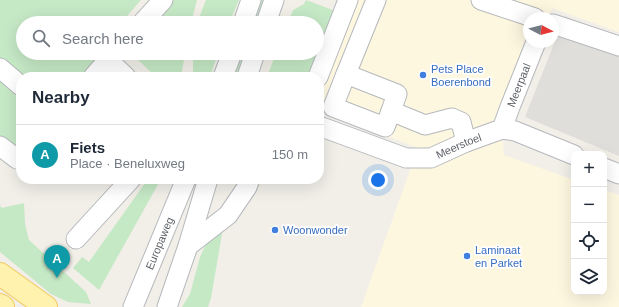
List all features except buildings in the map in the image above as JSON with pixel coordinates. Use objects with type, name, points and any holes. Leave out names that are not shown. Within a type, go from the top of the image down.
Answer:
[{"type":"main road","points":[[0,274],[46,307]]},
{"type":"street","points":[[148,16],[163,0]]},
{"type":"street","points":[[245,16],[251,0]]},
{"type":"street","points":[[268,16],[274,0]]},
{"type":"street","points":[[320,72],[348,0]]},
{"type":"street","points":[[346,74],[397,94],[385,127],[333,107],[346,74],[376,0]]},
{"type":"street","points":[[481,0],[523,14]]},
{"type":"street","points":[[559,26],[619,46]]},
{"type":"street","name":"Meerpaal","points":[[502,129],[534,48]]},
{"type":"street","points":[[98,72],[108,60]]},
{"type":"street","points":[[113,60],[122,72]]},
{"type":"street","points":[[225,72],[229,60]]},
{"type":"street","points":[[249,72],[253,60]]},
{"type":"street","points":[[0,68],[16,82]]},
{"type":"street","points":[[391,111],[425,125],[452,118],[461,122],[466,142]]},
{"type":"street","points":[[349,138],[361,118]]},
{"type":"street","name":"Meerstoel","points":[[324,128],[406,158],[431,158],[466,142],[502,129]]},
{"type":"street","points":[[502,129],[515,131],[571,155]]},
{"type":"street","points":[[0,146],[16,155]]},
{"type":"street","points":[[607,169],[619,174]]},
{"type":"street","points":[[76,239],[126,184]]},
{"type":"street","name":"Europaweg","points":[[133,307],[184,184]]},
{"type":"street","points":[[167,307],[188,246],[207,184]]},
{"type":"street","points":[[188,246],[228,215],[249,184]]},
{"type":"shaded area","points":[[357,0],[619,0],[619,32],[552,8],[550,12],[523,12],[523,48],[527,48],[502,129],[504,155],[571,179],[571,295],[607,295],[607,191],[619,195],[619,307],[361,307],[418,148],[324,111],[324,82]]},
{"type":"shaded area","points":[[565,16],[619,38],[619,156],[525,117],[552,48],[559,48],[559,31]]},
{"type":"green space","points":[[0,0],[141,0],[127,16],[16,16],[16,60],[102,60],[113,72],[16,72],[16,152],[0,138]]},
{"type":"green space","points":[[167,0],[197,0],[193,16],[154,16]]},
{"type":"green space","points":[[206,0],[239,0],[232,16],[200,16]]},
{"type":"green space","points":[[253,0],[267,0],[262,16],[247,16]]},
{"type":"green space","points":[[306,0],[338,12],[324,48],[324,16],[291,16],[293,10],[304,4]]},
{"type":"green space","points":[[138,60],[184,60],[182,72],[151,72]]},
{"type":"green space","points":[[193,60],[216,60],[212,72],[193,72]]},
{"type":"green space","points":[[230,60],[245,60],[240,72],[226,72]]},
{"type":"green space","points":[[273,60],[320,60],[315,72],[269,72]]},
{"type":"green space","points":[[144,184],[158,184],[99,290],[73,268],[82,257],[89,262]]},
{"type":"green space","points":[[24,203],[25,224],[29,240],[86,292],[91,304],[68,302],[51,294],[0,252],[0,206],[2,208]]},
{"type":"green space","points":[[224,222],[211,298],[208,307],[182,307],[190,294],[200,257],[206,244],[214,232]]},
{"type":"place","name":"Pets Place Boerenbond","points":[[423,75]]},
{"type":"place","name":"Woonwonder","points":[[275,230]]},
{"type":"place","name":"Laminaat en Parket","points":[[467,256]]},
{"type":"place","name":"Fiets","points":[[57,278]]}]
